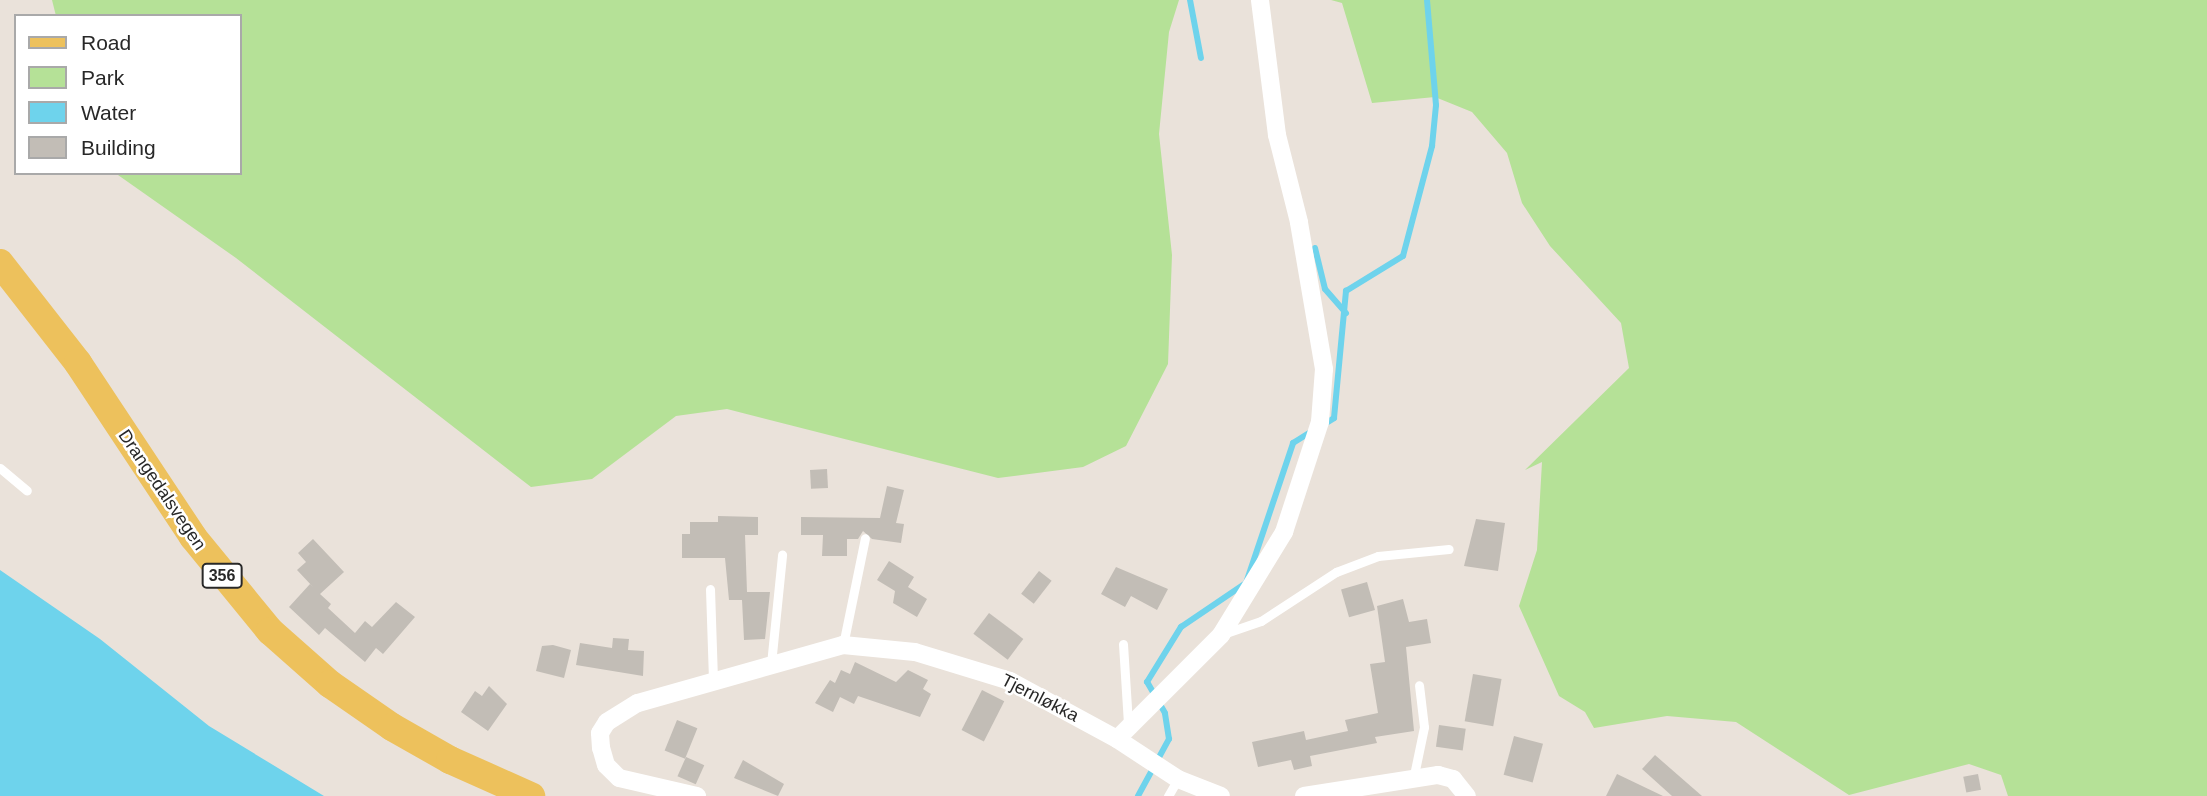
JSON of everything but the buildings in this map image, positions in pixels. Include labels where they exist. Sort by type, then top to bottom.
[{"type":"main road","name":"Drangedalsvegen","points":[[0,263],[78,363],[192,537],[270,631],[330,684],[392,727],[450,760],[531,796]]},
{"type":"street","points":[[1117,739],[1128,724],[1221,635],[1284,532],[1301,488],[1320,422],[1324,369],[1299,222],[1277,135],[1260,0]]},
{"type":"street","name":"Tjernløkka","points":[[697,796],[619,779],[606,765],[600,733],[617,712],[713,680],[843,645],[915,652],[1010,681],[1117,739],[1178,779],[1221,796]]},
{"type":"street","points":[[1304,796],[1414,775],[1453,779],[1467,796]]},
{"type":"lane","points":[[0,468],[27,491]]},
{"type":"lane","points":[[843,645],[865,538]]},
{"type":"lane","points":[[1221,635],[1261,621],[1336,572],[1378,556],[1448,549]]},
{"type":"lane","points":[[772,664],[782,555]]},
{"type":"lane","points":[[710,589],[713,680]]},
{"type":"lane","points":[[1123,644],[1128,724]]},
{"type":"lane","points":[[1414,775],[1424,727],[1419,685]]},
{"type":"lane","points":[[1168,796],[1178,779]]},
{"type":"green space","points":[[52,0],[1179,0],[1169,32],[1159,134],[1172,255],[1168,364],[1126,446],[1083,467],[998,478],[727,409],[676,416],[592,479],[531,487],[236,258],[118,175],[242,175],[242,14],[56,14]]},
{"type":"green space","points":[[1331,0],[2207,0],[2207,796],[2008,796],[2001,775],[1969,764],[1849,795],[1736,722],[1667,716],[1594,728],[1585,712],[1559,696],[1519,606],[1537,550],[1542,462],[1525,470],[1629,368],[1621,323],[1550,246],[1522,203],[1507,153],[1472,112],[1435,97],[1372,103],[1342,3]]},
{"type":"water","points":[[0,570],[100,639],[209,726],[324,796],[0,796]]},
{"type":"waterway","points":[[1190,0],[1201,58]]},
{"type":"waterway","points":[[1323,425],[1334,418],[1346,291],[1403,256],[1432,146],[1436,105],[1427,0]]},
{"type":"waterway","points":[[1315,248],[1325,289],[1346,313]]},
{"type":"waterway","points":[[1138,796],[1169,739],[1165,713],[1147,682],[1181,627],[1246,583],[1293,443],[1314,430]]}]
